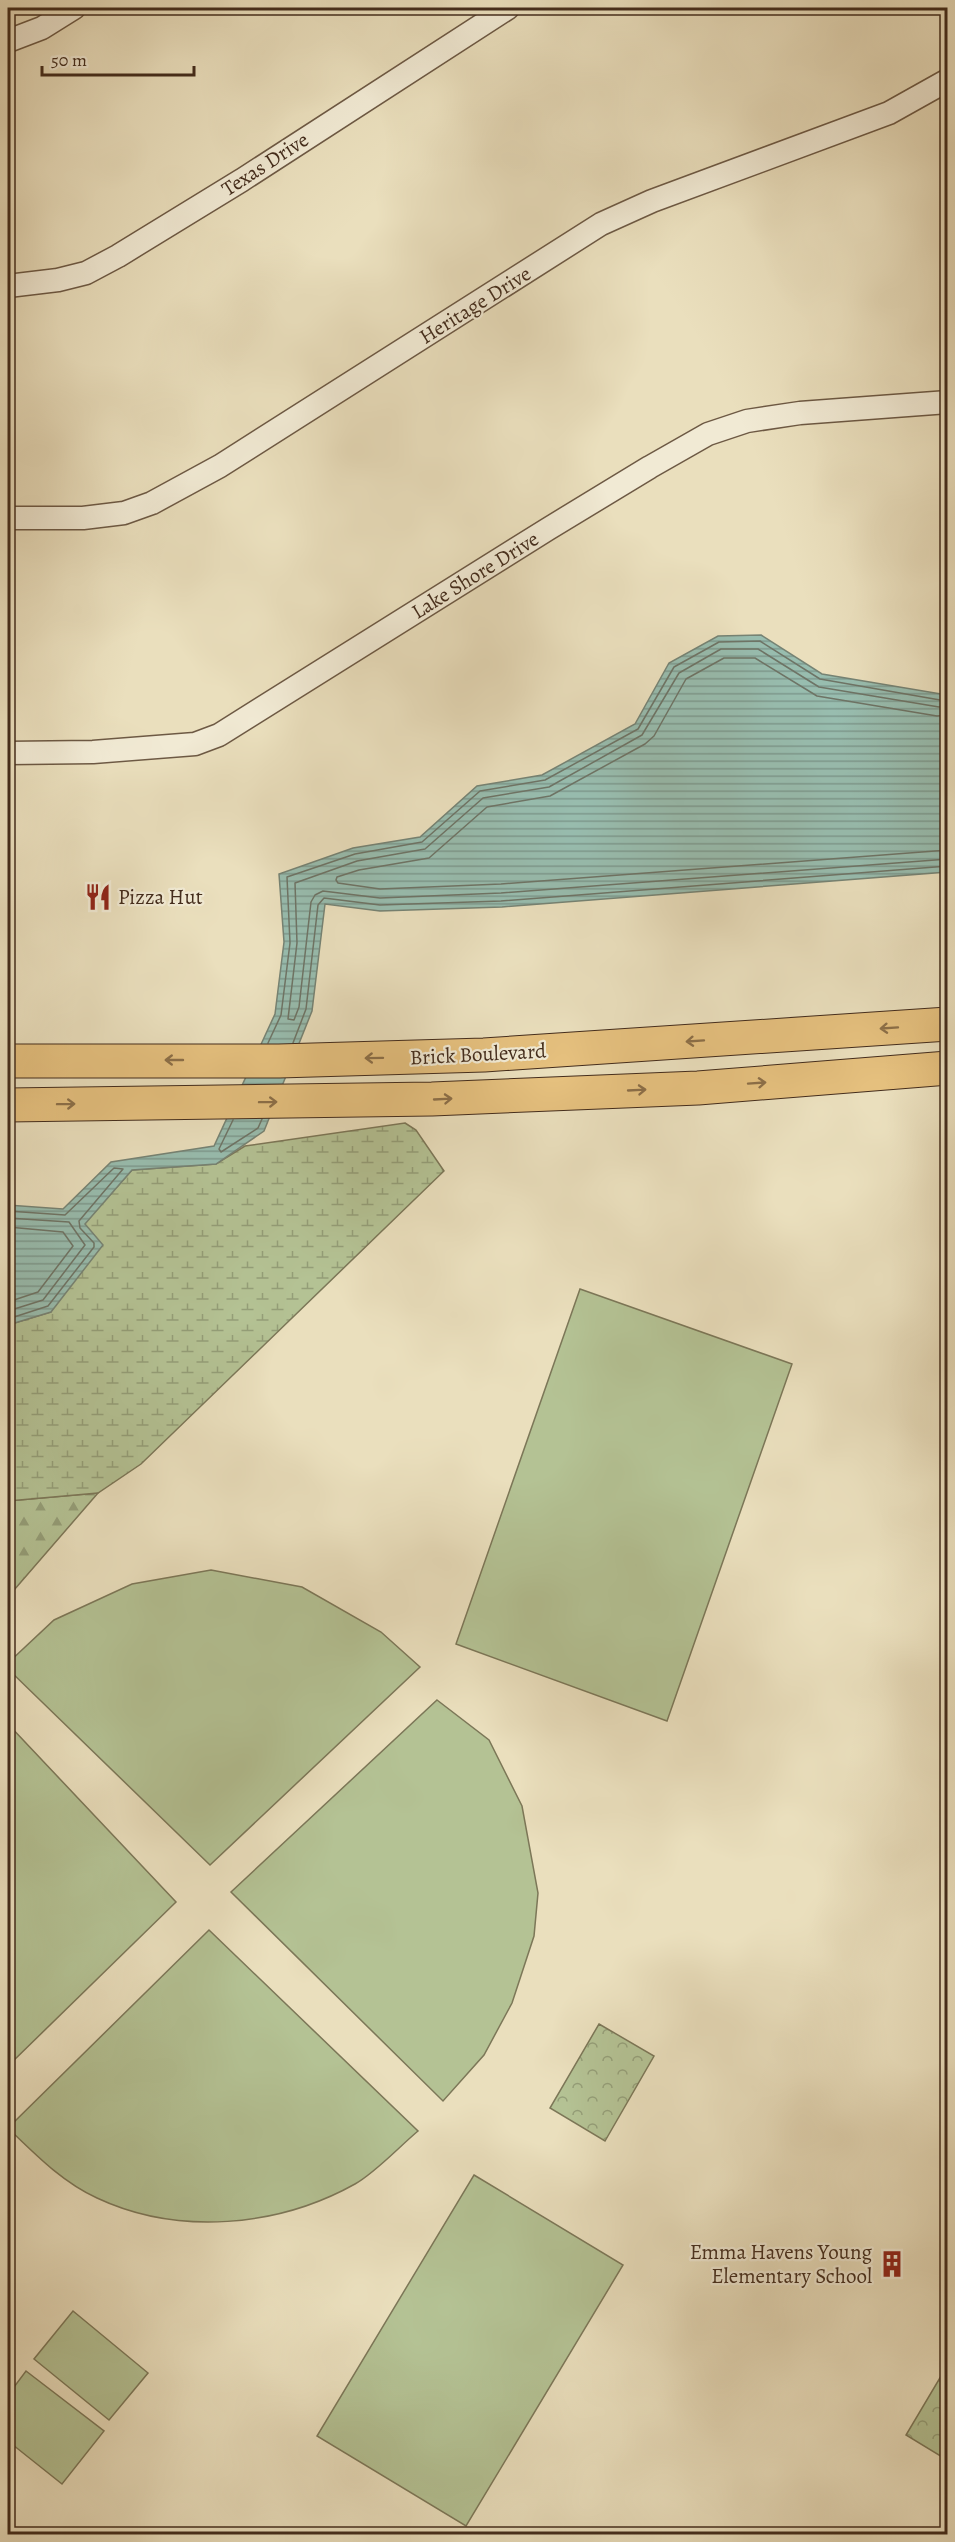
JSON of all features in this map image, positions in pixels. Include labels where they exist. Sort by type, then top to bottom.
[{"type":"main road","name":"Brick Boulevard","points":[[8,1061],[322,1060],[484,1055],[948,1024]]},
{"type":"main road","name":"Brick Boulevard","points":[[8,1105],[432,1099],[698,1088],[948,1068]]},
{"type":"street","points":[[8,41],[42,28],[74,8]]},
{"type":"street","name":"Texas Drive","points":[[8,286],[58,280],[76,275],[118,256],[242,180],[508,8]]},
{"type":"street","name":"Heritage Drive","points":[[8,518],[83,518],[124,513],[152,502],[220,466],[601,224],[652,201],[889,113],[948,80]]},
{"type":"street","name":"Lake Shore Drive","points":[[8,753],[93,752],[195,744],[219,735],[558,522],[708,434],[747,421],[800,413],[948,402]]},
{"type":"green space","points":[[405,1123],[416,1130],[444,1171],[141,1464],[98,1493],[8,1501],[8,1325],[51,1312],[84,1224],[132,1170],[216,1164],[245,1146]]},
{"type":"green space","points":[[580,1289],[792,1364],[667,1721],[456,1644]]},
{"type":"green space","points":[[98,1493],[8,1597],[8,1501]]},
{"type":"green space","points":[[211,1570],[302,1587],[381,1632],[420,1667],[210,1865],[8,1669],[8,1663],[54,1620],[132,1584]]},
{"type":"green space","points":[[437,1700],[489,1740],[522,1806],[538,1893],[534,1936],[512,2003],[484,2055],[443,2101],[231,1892]]},
{"type":"green space","points":[[8,1724],[176,1902],[8,2066]]},
{"type":"green space","points":[[209,1930],[418,2131],[355,2184],[325,2199],[294,2210],[261,2217],[194,2222],[161,2218],[128,2210],[97,2198],[72,2184],[28,2148],[8,2128]]},
{"type":"green space","points":[[599,2024],[654,2056],[605,2141],[550,2108]]},
{"type":"green space","points":[[474,2175],[623,2265],[466,2526],[317,2436]]},
{"type":"green space","points":[[73,2311],[148,2373],[109,2420],[34,2359]]},
{"type":"green space","points":[[948,2367],[947,2460],[906,2435]]},
{"type":"green space","points":[[26,2371],[104,2431],[62,2484],[8,2441],[8,2395]]},
{"type":"water","points":[[761,635],[822,674],[941,694],[947,692],[947,872],[502,907],[380,911],[325,904],[312,1011],[264,1131],[216,1164],[132,1170],[85,1224],[103,1245],[51,1312],[8,1325],[8,1205],[63,1209],[111,1162],[214,1146],[275,1014],[284,942],[279,874],[353,848],[420,837],[477,786],[542,775],[635,724],[669,663],[718,636]]},
{"type":"place","name":"Pizza Hut","points":[[98,897]]},
{"type":"place","name":"Emma Havens Young Elementary School","points":[[892,2264]]}]
